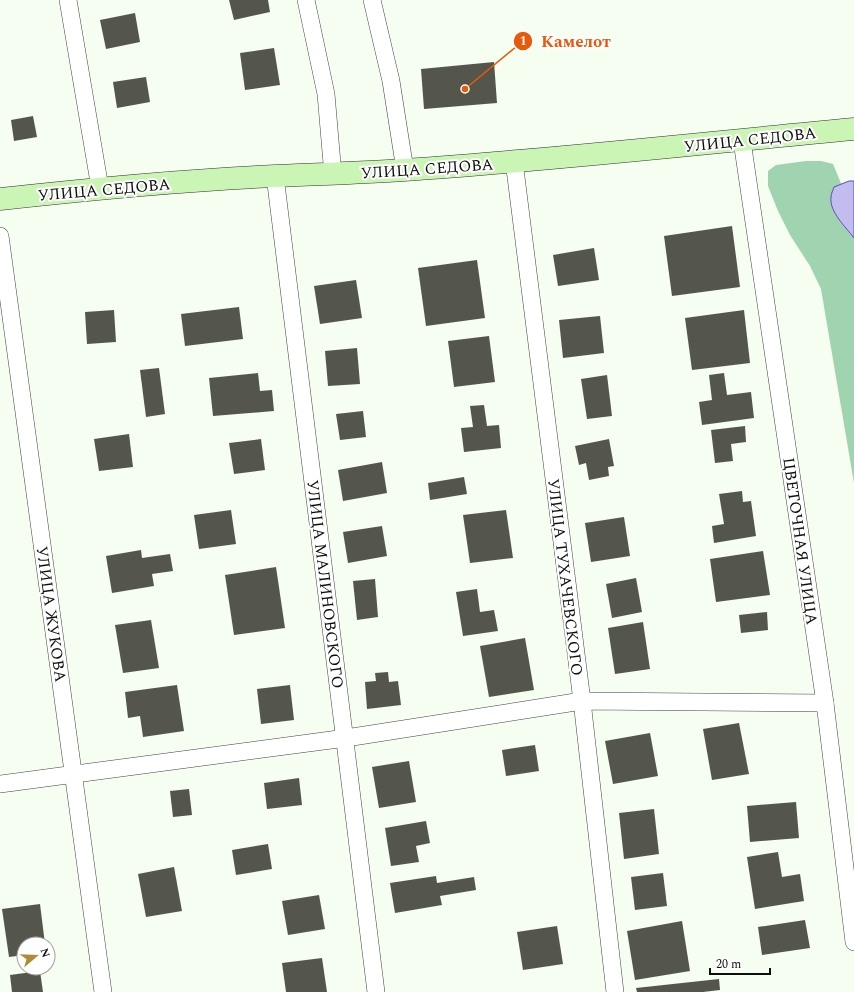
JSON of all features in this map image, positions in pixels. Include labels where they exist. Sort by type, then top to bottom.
[{"type":"street","points":[[68,0],[100,188]]},
{"type":"street","points":[[306,0],[326,94],[333,175]]},
{"type":"street","points":[[372,0],[391,81],[405,170]]},
{"type":"street","name":"УЛИЦА СЕДОВА","points":[[0,199],[100,188],[275,176],[333,175],[405,170],[742,141],[854,129]]},
{"type":"street","name":"ЦВЕТОЧНАЯ УЛИЦА","points":[[742,141],[825,703],[854,942]]},
{"type":"street","name":"УЛИЦА ТУХАЧЕВСКОГО","points":[[514,161],[582,702],[615,992]]},
{"type":"street","name":"УЛИЦА МАЛИНОВСКОГО","points":[[275,176],[346,738],[376,992]]},
{"type":"street","name":"УЛИЦА ЖУКОВА","points":[[0,236],[75,774],[103,992]]},
{"type":"street","points":[[0,784],[346,738],[582,702],[825,703]]},
{"type":"green space","points":[[806,161],[821,161],[833,164],[854,215],[854,483],[821,289],[810,266],[790,235],[768,186],[768,171],[776,165]]},
{"type":"shaded area","points":[[849,181],[854,181],[854,238],[835,214],[831,203],[831,196],[834,187]]},
{"type":"building","points":[[229,0],[268,0],[270,12],[234,20]]},
{"type":"building","points":[[135,13],[140,42],[106,49],[100,20]]},
{"type":"building","points":[[274,48],[280,85],[245,90],[240,53]]},
{"type":"building","points":[[494,62],[497,103],[424,109],[421,69]]},
{"type":"building","points":[[146,77],[150,102],[117,108],[113,82]]},
{"type":"building","points":[[33,116],[37,137],[14,141],[11,120]]},
{"type":"building","points":[[732,226],[740,287],[672,296],[664,236]]},
{"type":"building","points":[[594,248],[599,280],[558,286],[553,255]]},
{"type":"building","points":[[477,260],[485,318],[426,326],[418,268]]},
{"type":"building","points":[[356,280],[362,318],[320,324],[314,286]]},
{"type":"building","points":[[239,307],[243,339],[185,346],[181,314]]},
{"type":"building","points":[[114,310],[116,342],[87,344],[85,312]]},
{"type":"building","points":[[744,310],[750,363],[692,370],[685,318]]},
{"type":"building","points":[[600,316],[604,353],[563,358],[559,320]]},
{"type":"building","points":[[489,336],[495,382],[454,387],[448,341]]},
{"type":"building","points":[[357,348],[360,384],[328,386],[325,351]]},
{"type":"building","points":[[159,368],[165,414],[146,417],[140,370]]},
{"type":"building","points":[[258,373],[260,391],[272,390],[274,411],[213,416],[209,378]]},
{"type":"building","points":[[724,373],[727,395],[751,392],[754,418],[702,425],[699,402],[712,400],[709,375]]},
{"type":"building","points":[[607,375],[612,416],[587,419],[581,379]]},
{"type":"building","points":[[484,405],[487,426],[499,425],[501,448],[464,452],[461,428],[473,427],[470,406]]},
{"type":"building","points":[[363,411],[366,437],[340,440],[336,414]]},
{"type":"building","points":[[745,426],[746,442],[731,444],[733,461],[715,463],[711,430]]},
{"type":"building","points":[[129,434],[133,467],[99,471],[94,439]]},
{"type":"building","points":[[261,439],[265,470],[234,474],[229,443]]},
{"type":"building","points":[[609,439],[614,466],[608,467],[609,476],[589,480],[586,463],[579,465],[575,446]]},
{"type":"building","points":[[382,462],[387,493],[343,501],[338,470]]},
{"type":"building","points":[[464,477],[467,494],[430,500],[428,483]]},
{"type":"building","points":[[742,491],[743,502],[751,501],[756,536],[714,543],[712,526],[724,524],[719,494]]},
{"type":"building","points":[[231,510],[236,544],[199,549],[194,515]]},
{"type":"building","points":[[506,510],[513,558],[470,563],[463,515]]},
{"type":"building","points":[[624,517],[630,556],[591,562],[585,523]]},
{"type":"building","points":[[382,526],[387,556],[348,563],[343,532]]},
{"type":"building","points":[[141,550],[142,558],[170,554],[173,571],[152,574],[154,586],[112,593],[106,556]]},
{"type":"building","points":[[763,551],[770,595],[716,602],[710,559]]},
{"type":"building","points":[[276,567],[285,628],[234,635],[225,575]]},
{"type":"building","points":[[636,578],[642,612],[612,618],[606,584]]},
{"type":"building","points":[[375,579],[378,617],[357,620],[353,581]]},
{"type":"building","points":[[477,589],[480,612],[494,610],[498,631],[463,636],[456,592]]},
{"type":"building","points":[[767,612],[768,630],[741,633],[739,615]]},
{"type":"building","points":[[151,620],[159,668],[123,673],[115,625]]},
{"type":"building","points":[[643,622],[650,669],[615,674],[608,628]]},
{"type":"building","points":[[525,638],[534,690],[489,697],[480,646]]},
{"type":"building","points":[[388,672],[389,682],[398,681],[401,705],[367,709],[365,682],[376,681],[375,673]]},
{"type":"building","points":[[177,685],[184,731],[143,737],[140,716],[128,718],[125,692]]},
{"type":"building","points":[[290,685],[294,720],[261,724],[257,689]]},
{"type":"building","points":[[739,723],[749,774],[712,780],[703,729]]},
{"type":"building","points":[[650,733],[658,776],[613,784],[605,741]]},
{"type":"building","points":[[535,745],[539,771],[506,776],[502,750]]},
{"type":"building","points":[[409,761],[416,802],[379,808],[372,767]]},
{"type":"building","points":[[299,778],[302,805],[267,809],[264,783]]},
{"type":"building","points":[[189,789],[192,815],[173,817],[170,791]]},
{"type":"building","points":[[796,802],[799,838],[750,842],[747,806]]},
{"type":"building","points":[[654,809],[659,854],[624,859],[619,813]]},
{"type":"building","points":[[426,821],[430,843],[416,846],[419,862],[391,866],[385,828]]},
{"type":"building","points":[[268,844],[272,869],[236,875],[232,850]]},
{"type":"building","points":[[778,852],[782,877],[800,874],[804,901],[755,909],[747,857]]},
{"type":"building","points":[[174,867],[182,911],[146,917],[138,874]]},
{"type":"building","points":[[663,873],[667,906],[635,910],[631,877]]},
{"type":"building","points":[[436,876],[437,883],[474,877],[476,890],[440,896],[442,905],[395,913],[390,883]]},
{"type":"building","points":[[319,895],[325,929],[288,935],[282,901]]},
{"type":"building","points":[[40,904],[44,936],[16,936],[16,956],[9,957],[2,909]]},
{"type":"building","points":[[805,920],[810,948],[762,955],[758,927]]},
{"type":"building","points":[[682,921],[690,971],[635,980],[627,931]]},
{"type":"building","points":[[557,926],[563,964],[523,970],[517,932]]},
{"type":"building","points":[[322,958],[327,992],[286,992],[282,963]]},
{"type":"building","points":[[10,975],[41,976],[43,992],[12,992]]},
{"type":"building","points":[[719,979],[720,990],[703,992],[637,992],[636,988]]},
{"type":"place","name":"Камелот","points":[[465,89]]}]
